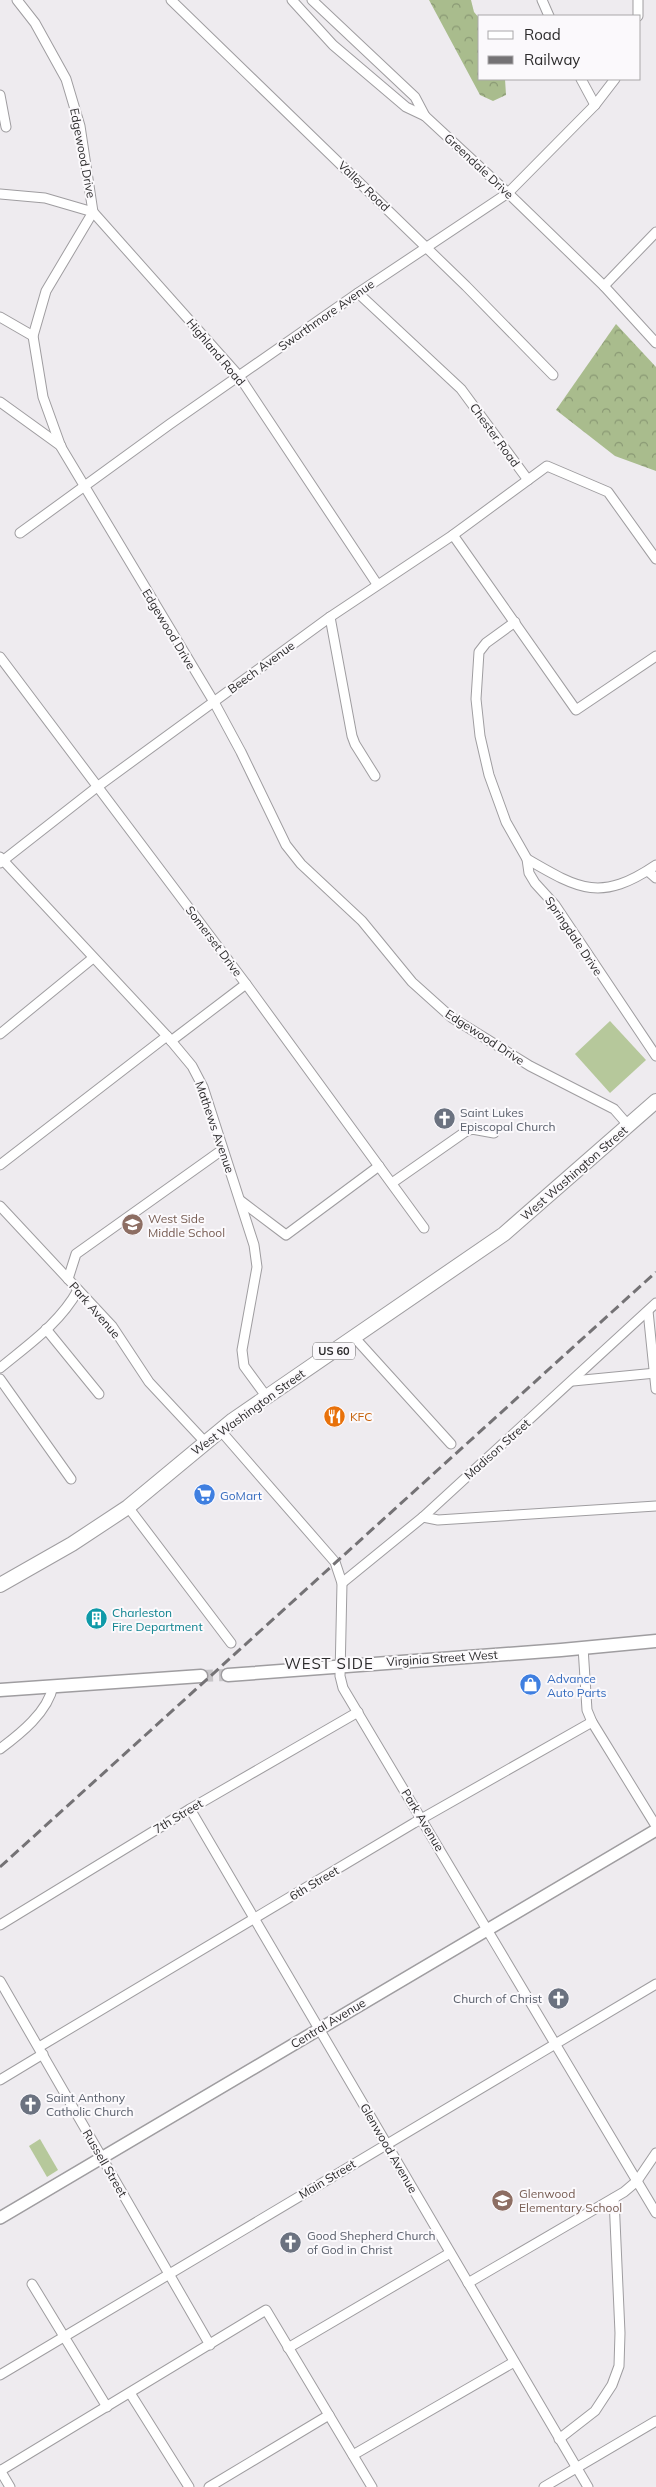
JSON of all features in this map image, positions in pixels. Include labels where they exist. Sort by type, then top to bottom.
[{"type":"main road","name":"West Washington Street","points":[[1,1582],[72,1544],[128,1507],[205,1442],[266,1396],[354,1338],[504,1234],[656,1101]]},
{"type":"main road","name":"Virginia Street West","points":[[228,1675],[656,1641]]},
{"type":"main road","points":[[0,1690],[201,1676]]},
{"type":"street","name":"Edgewood Drive","points":[[17,0],[35,23],[66,79],[80,126],[93,212],[46,291],[33,336],[43,397],[61,446],[214,702],[241,752],[286,845],[322,886],[362,921],[412,982],[451,1017],[530,1066],[614,1109],[628,1125]]},
{"type":"street","name":"Valley Road","points":[[171,0],[427,247],[553,375]]},
{"type":"street","name":"Greendale Drive","points":[[292,0],[333,45],[406,107],[425,116],[508,193],[604,286],[656,343]]},
{"type":"street","points":[[542,0],[549,15]]},
{"type":"street","points":[[638,0],[638,15]]},
{"type":"street","points":[[316,1],[415,97],[425,116]]},
{"type":"street","points":[[582,80],[595,105]]},
{"type":"street","name":"Swarthmore Avenue","points":[[20,533],[358,293],[508,193],[595,105],[614,80]]},
{"type":"street","points":[[0,95],[6,128]]},
{"type":"street","points":[[0,194],[46,198],[93,212]]},
{"type":"street","name":"Highland Road","points":[[93,212],[239,376],[377,584]]},
{"type":"street","points":[[604,286],[656,232]]},
{"type":"street","name":"Chester Road","points":[[358,293],[462,389],[528,480],[547,466],[608,492],[656,559]]},
{"type":"street","points":[[0,317],[33,336]]},
{"type":"street","points":[[0,402],[61,446]]},
{"type":"street","name":"Beech Avenue","points":[[1,860],[97,787],[330,617],[453,535],[528,480]]},
{"type":"street","points":[[453,535],[576,710],[656,656]]},
{"type":"street","points":[[330,617],[352,736],[375,776]]},
{"type":"street","name":"Springdale Drive","points":[[515,622],[486,643],[480,652],[476,699],[480,736],[489,775],[506,822],[527,859],[530,873],[535,883],[555,905],[656,1056]]},
{"type":"street","name":"Somerset Drive","points":[[0,657],[246,984],[424,1228]]},
{"type":"street","points":[[527,859],[564,880],[587,887],[607,888],[624,884],[656,865]]},
{"type":"street","name":"Mathews Avenue","points":[[1,860],[169,1039],[192,1066],[203,1087],[254,1245],[257,1267],[244,1336],[244,1366],[266,1396]]},
{"type":"street","points":[[648,871],[656,878]]},
{"type":"street","points":[[0,1034],[93,958]]},
{"type":"street","points":[[0,1165],[246,984]]},
{"type":"street","points":[[392,1183],[465,1132],[472,1129],[494,1133]]},
{"type":"street","points":[[68,1280],[76,1254],[222,1150]]},
{"type":"street","points":[[240,1200],[286,1235],[379,1166]]},
{"type":"street","name":"Park Avenue","points":[[0,1206],[112,1326],[149,1382],[205,1442]]},
{"type":"street","points":[[0,1368],[46,1330],[68,1308],[78,1290]]},
{"type":"street","name":"Madison Street","points":[[342,1583],[423,1517],[656,1303]]},
{"type":"street","points":[[648,1311],[656,1389]]},
{"type":"street","points":[[46,1330],[99,1394]]},
{"type":"street","points":[[354,1338],[451,1444]]},
{"type":"street","points":[[573,1381],[655,1373]]},
{"type":"street","points":[[0,1379],[71,1479]]},
{"type":"street","name":"Park Avenue","points":[[220,1430],[335,1562],[342,1583],[341,1665],[343,1688],[656,2213]]},
{"type":"street","points":[[423,1517],[438,1520],[656,1506]]},
{"type":"street","points":[[128,1507],[231,1643]]},
{"type":"street","points":[[583,1647],[587,1710],[592,1722],[656,1826]]},
{"type":"street","points":[[0,1749],[43,1708],[51,1695],[53,1686]]},
{"type":"street","name":"7th Street","points":[[0,1925],[190,1809],[358,1712]]},
{"type":"street","name":"6th Street","points":[[0,2080],[41,2050],[254,1918],[592,1722]]},
{"type":"street","name":"Glenwood Avenue","points":[[190,1809],[320,2028],[575,2468],[588,2487]]},
{"type":"street","name":"Central Avenue","points":[[0,2218],[487,1928],[547,1896],[656,1830]]},
{"type":"street","name":"Russell Street","points":[[0,1981],[210,2345]]},
{"type":"street","name":"Main Street","points":[[0,2375],[656,1984]]},
{"type":"street","points":[[468,2284],[614,2198],[637,2181],[656,2153]]},
{"type":"street","points":[[559,2439],[595,2411],[606,2398],[619,2366],[620,2333],[614,2198]]},
{"type":"street","points":[[288,2348],[450,2253]]},
{"type":"street","points":[[32,2284],[107,2407]]},
{"type":"street","points":[[10,2487],[0,2470],[266,2310],[372,2487]]},
{"type":"street","points":[[353,2455],[514,2362]]},
{"type":"street","points":[[130,2393],[189,2487]]},
{"type":"street","points":[[208,2487],[329,2415]]},
{"type":"street","points":[[544,2487],[656,2421]]},
{"type":"green space","points":[[429,0],[471,0],[474,12],[478,17],[478,80],[505,80],[506,95],[493,101],[480,95]]},
{"type":"green space","points":[[616,324],[656,367],[656,471],[615,456],[556,410]]},
{"type":"green space","points":[[610,1021],[646,1060],[610,1093],[575,1054]]},
{"type":"green space","points":[[40,2139],[58,2170],[47,2177],[29,2146]]},
{"type":"tunnel","points":[[201,1676],[228,1675]]},
{"type":"railway","points":[[0,1867],[656,1272]]},
{"type":"place","name":"Saint Lukes Episcopal Church","points":[[444,1119]]},
{"type":"place","name":"West Side Middle School","points":[[132,1225]]},
{"type":"place","name":"KFC","points":[[334,1416]]},
{"type":"place","name":"GoMart","points":[[204,1495]]},
{"type":"place","name":"Charleston Fire Department","points":[[96,1619]]},
{"type":"place","name":"Advance Auto Parts","points":[[531,1685]]},
{"type":"place","name":"Church of Christ","points":[[558,1998]]},
{"type":"place","name":"Saint Anthony Catholic Church","points":[[30,2104]]},
{"type":"place","name":"Glenwood Elementary School","points":[[503,2200]]},
{"type":"place","name":"Good Shepherd Church of God in Christ","points":[[291,2242]]},
{"type":"district","name":"WEST SIDE","points":[[329,1663]]}]
